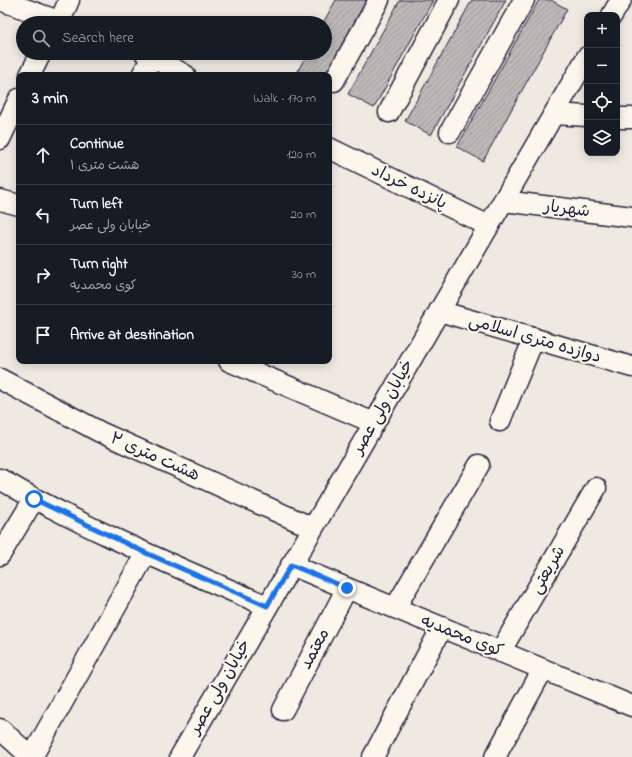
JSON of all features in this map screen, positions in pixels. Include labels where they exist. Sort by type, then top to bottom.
[{"type":"street","points":[[0,0],[43,16]]},
{"type":"street","points":[[59,16],[69,0]]},
{"type":"street","points":[[334,82],[379,0]]},
{"type":"street","points":[[390,112],[449,0]]},
{"type":"street","points":[[450,132],[524,0]]},
{"type":"street","points":[[614,12],[621,0]]},
{"type":"street","points":[[32,72],[38,60]]},
{"type":"street","points":[[143,72],[146,60]]},
{"type":"street","points":[[157,60],[179,72]]},
{"type":"street","name":"خیابان ولی عصر","points":[[180,757],[584,62]]},
{"type":"street","points":[[0,139],[12,102]]},
{"type":"street","points":[[554,114],[584,116]]},
{"type":"street","points":[[620,118],[632,118]]},
{"type":"street","name":"پانزده خرداد","points":[[332,149],[488,226]]},
{"type":"street","points":[[0,200],[16,204]]},
{"type":"street","name":"شهریار","points":[[503,201],[632,217]]},
{"type":"street","name":"دوازده متری اسلامی","points":[[439,311],[632,367]]},
{"type":"street","points":[[500,421],[534,338]]},
{"type":"street","points":[[236,364],[374,423]]},
{"type":"street","name":"هشت متری ۲","points":[[0,379],[100,432],[313,528]]},
{"type":"street","points":[[395,608],[479,465]]},
{"type":"street","points":[[0,479],[34,499],[146,553],[267,606]]},
{"type":"street","name":"شریعتی","points":[[500,652],[596,488]]},
{"type":"street","points":[[0,555],[34,499]]},
{"type":"street","points":[[0,729],[31,757],[146,553]]},
{"type":"street","name":"کوی محمدیه","points":[[291,565],[632,706]]},
{"type":"street","name":"معتمد","points":[[282,710],[347,588]]},
{"type":"street","points":[[373,757],[442,627]]},
{"type":"street","points":[[495,757],[543,670]]},
{"type":"building","points":[[336,0],[369,0],[330,72],[298,71],[304,60],[332,60],[332,16],[327,16]]},
{"type":"building","points":[[400,0],[433,0],[374,108],[348,94]]},
{"type":"building","points":[[472,0],[506,0],[431,135],[405,121]]},
{"type":"building","points":[[539,0],[551,0],[567,9],[483,161],[457,147]]},
{"type":"route","points":[[34,499],[146,553],[267,606],[291,565],[347,588]]}]
